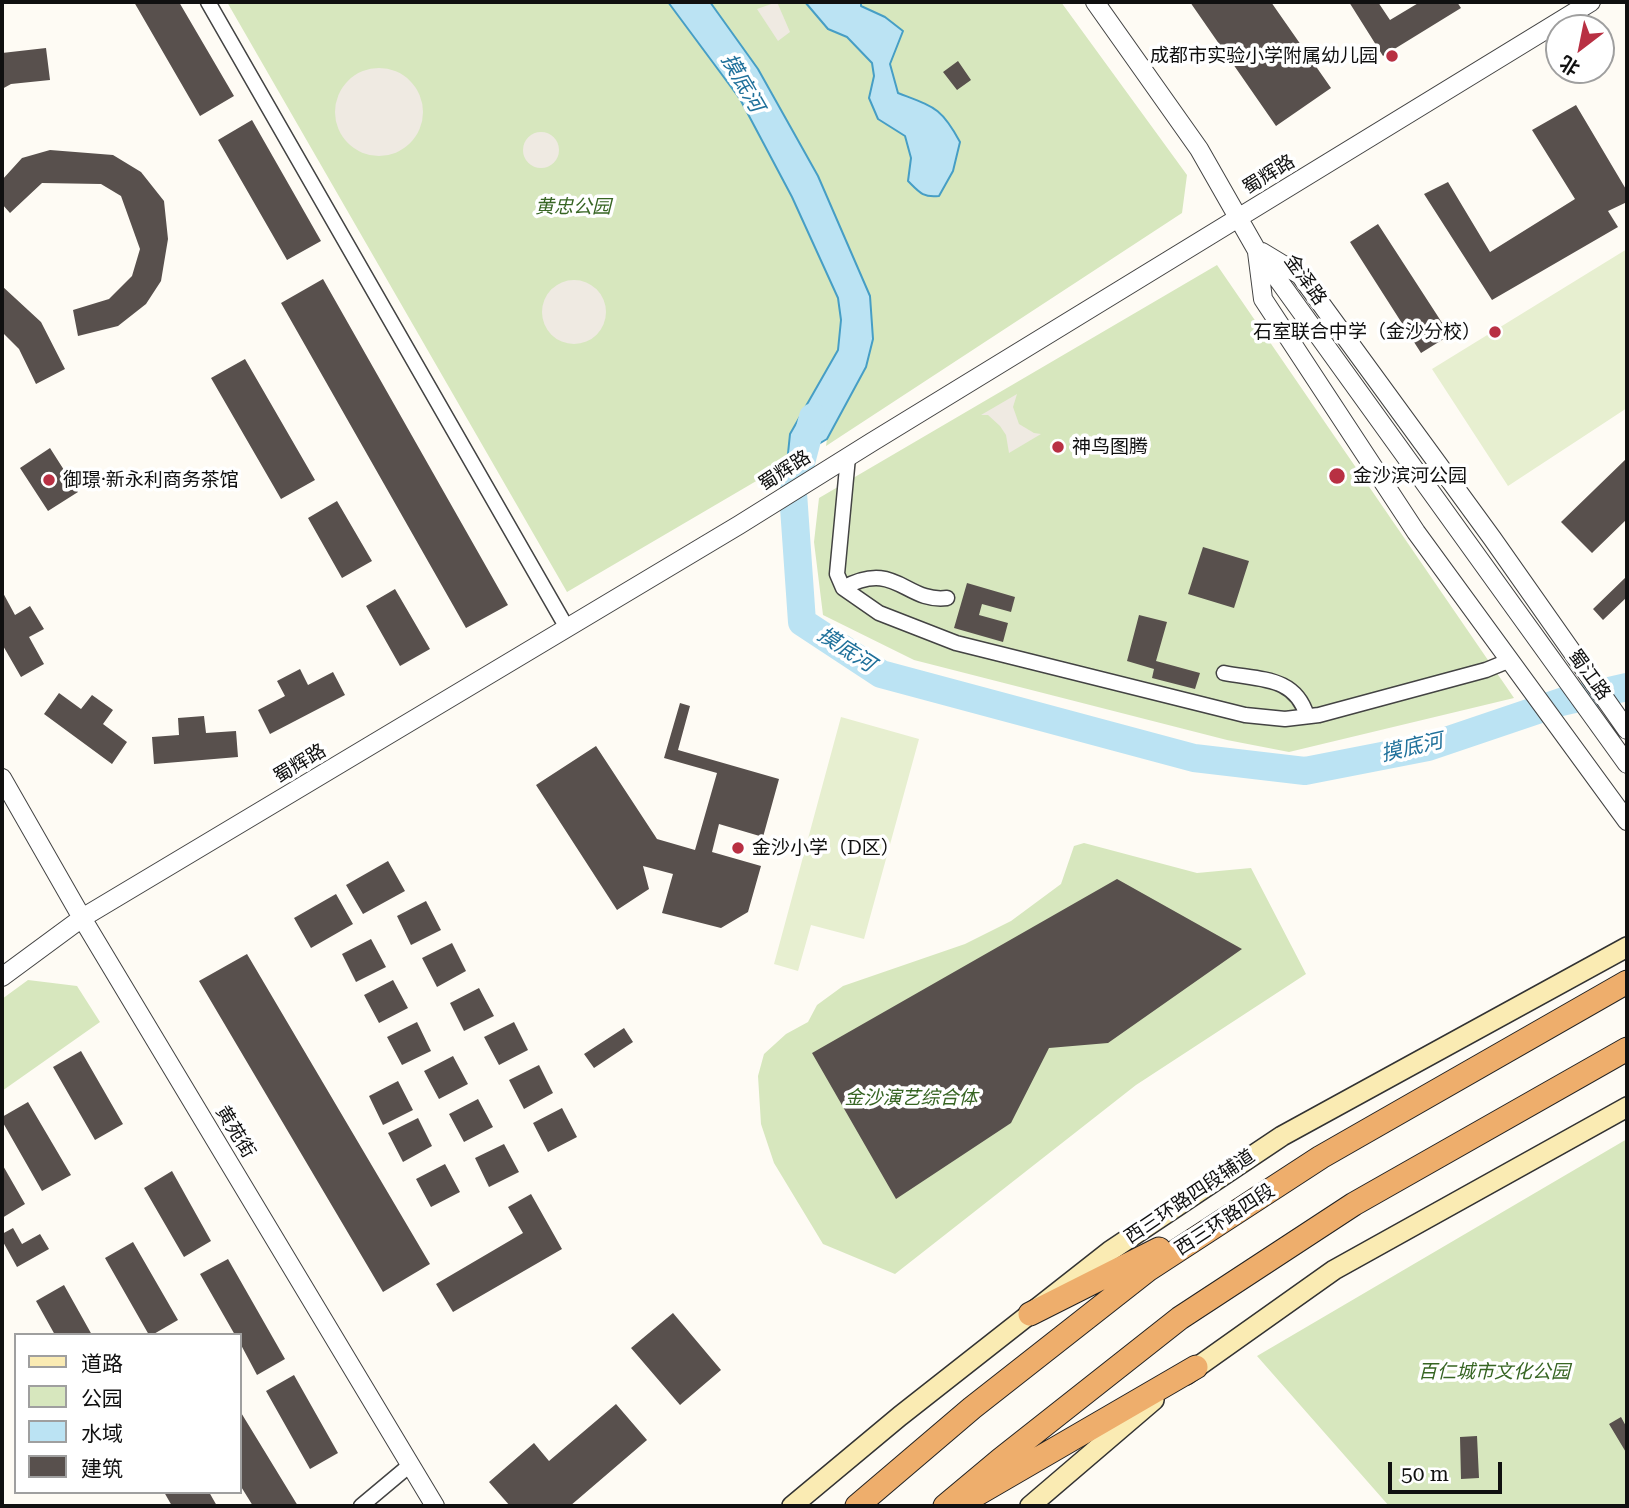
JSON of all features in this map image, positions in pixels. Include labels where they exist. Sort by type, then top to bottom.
[{"type":"highway","name":"西三环路四段","points":[[857,1506],[972,1408],[1149,1269],[1321,1157],[1627,982]]},
{"type":"highway","points":[[945,1506],[1180,1318],[1354,1204],[1627,1049]]},
{"type":"highway","points":[[1030,1314],[1256,1200]]},
{"type":"highway","points":[[956,1506],[1196,1367]]},
{"type":"main road","name":"西三环路四段辅道","points":[[792,1506],[900,1416],[1110,1251],[1282,1136],[1627,947]]},
{"type":"main road","points":[[1030,1506],[1168,1387],[1334,1270],[1627,1107]]},
{"type":"street","points":[[208,2],[567,628]]},
{"type":"street","name":"金泽路","points":[[1095,2],[1199,149],[1256,249],[1517,610]]},
{"type":"street","name":"蜀辉路","points":[[2,977],[82,918],[775,503],[1591,2]]},
{"type":"street","points":[[1256,249],[1300,275],[1625,727]]},
{"type":"street","points":[[1256,249],[1262,299],[1416,533],[1627,821]]},
{"type":"street","points":[[848,457],[837,574],[844,588],[879,613],[956,643],[1245,715],[1285,719],[1361,705],[1486,670],[1508,661]]},
{"type":"street","points":[[844,588],[856,581],[889,578],[921,594],[936,599],[947,598]]},
{"type":"street","name":"蜀江路","points":[[1517,610],[1627,764]]},
{"type":"street","points":[[1224,673],[1284,685],[1297,693],[1307,716]]},
{"type":"street","name":"黄苑街","points":[[2,778],[82,918],[435,1506]]},
{"type":"street","points":[[361,1506],[410,1465]]},
{"type":"green space","name":"黄忠公园","points":[[227,2],[668,2],[740,99],[792,197],[838,298],[841,320],[838,350],[790,434],[787,463],[567,592]]},
{"type":"green space","points":[[710,2],[1061,2],[1187,175],[1182,213],[826,446],[827,439],[866,367],[873,339],[818,176],[758,69]]},
{"type":"green space","points":[[1627,249],[1627,408],[1508,486],[1432,369]]},
{"type":"green space","name":"金沙滨河公园","points":[[1217,265],[1514,698],[1289,752],[1227,740],[914,660],[823,615],[814,542],[819,498]]},
{"type":"green space","points":[[841,717],[919,739],[864,939],[811,925],[798,971],[774,964]]},
{"type":"green space","name":"金沙演艺综合体","points":[[1084,843],[1197,873],[1251,868],[1306,974],[1136,1085],[895,1274],[823,1244],[774,1163],[761,1124],[758,1076],[764,1054],[786,1034],[808,1022],[817,1005],[843,986],[965,944],[1011,921],[1061,884],[1074,846]]},
{"type":"green space","points":[[28,980],[77,986],[100,1022],[2,1091],[2,999]]},
{"type":"green space","name":"百仁城市文化公园","points":[[1627,1139],[1627,1506],[1389,1506],[1257,1356]]},
{"type":"shaded area","points":[[777,2],[790,32],[778,41],[757,9]]},
{"type":"shaded area","points":[[379,68],[396,72],[410,81],[419,95],[423,112],[419,129],[410,143],[396,152],[379,156],[362,152],[348,143],[339,129],[335,112],[339,95],[348,81],[362,72]]},
{"type":"shaded area","points":[[541,132],[554,137],[559,150],[554,163],[541,168],[528,163],[523,150],[528,137]]},
{"type":"shaded area","points":[[568,280],[580,280],[597,289],[604,300],[604,324],[597,335],[580,344],[568,344],[556,339],[547,330],[542,318],[542,306],[547,294],[556,285]]},
{"type":"shaded area","points":[[1017,394],[1013,407],[1019,424],[1041,434],[1009,453],[1006,435],[1000,426],[988,415],[981,415]]},
{"type":"water","points":[[668,2],[710,2],[758,69],[818,176],[870,296],[873,339],[866,367],[827,439],[787,463],[790,434],[838,350],[841,320],[838,298],[792,197],[740,99]]},
{"type":"water","points":[[805,2],[861,2],[861,6],[885,17],[903,31],[890,64],[898,93],[942,115],[960,142],[953,171],[939,196],[922,193],[908,181],[911,158],[905,136],[878,119],[869,98],[874,76],[872,63],[847,37],[828,29]]},
{"type":"building","points":[[134,2],[179,2],[234,96],[200,116]]},
{"type":"building","points":[[1190,2],[1271,2],[1331,88],[1276,126]]},
{"type":"building","points":[[1349,2],[1378,2],[1390,20],[1420,2],[1457,2],[1461,8],[1383,56]]},
{"type":"building","points":[[46,48],[50,80],[11,84],[2,89],[2,53]]},
{"type":"building","points":[[958,61],[971,80],[957,90],[943,72]]},
{"type":"building","points":[[1576,105],[1627,191],[1627,202],[1608,211],[1618,227],[1492,300],[1424,194],[1448,182],[1490,252],[1575,199],[1532,130]]},
{"type":"building","points":[[252,120],[321,241],[287,260],[218,140]]},
{"type":"building","points":[[50,150],[113,155],[141,172],[164,201],[168,239],[161,281],[146,304],[118,326],[78,336],[73,310],[109,299],[132,276],[140,249],[121,196],[101,184],[42,183],[10,213],[2,204],[2,180],[22,158]]},
{"type":"building","points":[[1378,224],[1450,335],[1421,353],[1350,242]]},
{"type":"building","points":[[323,279],[508,605],[466,628],[281,303]]},
{"type":"building","points":[[2,286],[41,322],[65,369],[36,384],[19,349],[2,332]]},
{"type":"building","points":[[245,359],[315,480],[281,499],[211,378]]},
{"type":"building","name":"御璟·新永利商务茶馆","points":[[50,448],[78,492],[48,511],[20,468]]},
{"type":"building","points":[[1627,458],[1627,519],[1592,553],[1561,522]]},
{"type":"building","points":[[337,501],[372,561],[342,578],[308,518]]},
{"type":"building","points":[[1203,547],[1249,561],[1234,608],[1188,594]]},
{"type":"building","points":[[1627,576],[1627,597],[1603,620],[1593,609]]},
{"type":"building","points":[[967,583],[1015,597],[1011,612],[982,604],[979,615],[1008,623],[1003,642],[954,628]]},
{"type":"building","points":[[395,589],[430,649],[400,666],[366,606]]},
{"type":"building","points":[[2,591],[15,615],[30,606],[44,629],[29,637],[44,664],[21,677],[2,644]]},
{"type":"building","points":[[1139,615],[1167,622],[1156,661],[1200,673],[1195,689],[1152,678],[1154,669],[1127,661]]},
{"type":"building","points":[[300,669],[308,685],[333,672],[345,695],[270,734],[258,710],[285,696],[277,681]]},
{"type":"building","points":[[59,693],[81,709],[92,695],[113,710],[103,724],[127,742],[112,764],[44,714]]},
{"type":"building","points":[[680,703],[690,706],[678,750],[779,779],[763,837],[719,824],[712,852],[761,866],[748,912],[721,928],[662,913],[673,874],[643,866],[649,889],[617,910],[536,785],[596,746],[657,839],[695,850],[717,773],[664,758]]},
{"type":"building","points":[[204,716],[206,733],[236,731],[238,757],[154,764],[152,737],[179,735],[178,718]]},
{"type":"building","points":[[388,861],[405,891],[363,914],[346,885]]},
{"type":"building","points":[[1117,879],[1242,949],[1108,1043],[1049,1048],[1011,1123],[896,1199],[812,1053]]},
{"type":"building","points":[[336,894],[353,924],[311,948],[294,918]]},
{"type":"building","points":[[426,901],[441,930],[411,945],[397,916]]},
{"type":"building","points":[[371,939],[386,967],[356,982],[342,954]]},
{"type":"building","points":[[452,943],[466,971],[437,987],[422,958]]},
{"type":"building","points":[[247,954],[430,1264],[383,1292],[199,981]]},
{"type":"building","points":[[393,980],[408,1008],[379,1023],[364,995]]},
{"type":"building","points":[[479,988],[494,1016],[464,1031],[450,1003]]},
{"type":"building","points":[[417,1022],[431,1051],[402,1065],[387,1037]]},
{"type":"building","points":[[514,1022],[528,1050],[499,1065],[484,1037]]},
{"type":"building","points":[[624,1028],[633,1042],[594,1068],[584,1054]]},
{"type":"building","points":[[81,1051],[123,1124],[95,1140],[53,1067]]},
{"type":"building","points":[[453,1056],[468,1084],[439,1099],[424,1071]]},
{"type":"building","points":[[539,1065],[553,1093],[524,1109],[509,1080]]},
{"type":"building","points":[[398,1081],[413,1110],[383,1125],[369,1096]]},
{"type":"building","points":[[478,1099],[493,1127],[464,1142],[449,1114]]},
{"type":"building","points":[[28,1102],[71,1175],[42,1191],[2,1121],[2,1117]]},
{"type":"building","points":[[562,1108],[577,1137],[548,1152],[533,1123]]},
{"type":"building","points":[[418,1118],[432,1146],[403,1162],[388,1133]]},
{"type":"building","points":[[504,1144],[519,1172],[489,1187],[475,1158]]},
{"type":"building","points":[[2,1164],[25,1204],[2,1218]]},
{"type":"building","points":[[445,1164],[460,1192],[431,1207],[416,1179]]},
{"type":"building","points":[[172,1171],[211,1241],[184,1257],[144,1188]]},
{"type":"building","points":[[531,1194],[562,1249],[453,1312],[436,1284],[523,1233],[508,1207]]},
{"type":"building","points":[[13,1228],[22,1244],[40,1234],[49,1249],[17,1267],[2,1240],[2,1234]]},
{"type":"building","points":[[133,1242],[178,1320],[155,1333],[148,1333],[105,1258]]},
{"type":"building","points":[[228,1259],[285,1359],[257,1375],[242,1347],[242,1333],[234,1333],[200,1274]]},
{"type":"building","points":[[64,1285],[91,1333],[54,1333],[36,1301]]},
{"type":"building","points":[[673,1313],[721,1370],[680,1405],[631,1348]]},
{"type":"building","points":[[294,1375],[338,1453],[310,1469],[266,1391]]},
{"type":"building","points":[[616,1404],[647,1440],[570,1506],[510,1506],[489,1482],[534,1443],[549,1461]]},
{"type":"building","points":[[242,1414],[298,1506],[253,1506],[242,1488]]},
{"type":"building","points":[[1621,1417],[1627,1428],[1627,1454],[1609,1424]]},
{"type":"building","points":[[1477,1436],[1479,1478],[1461,1479],[1460,1437]]},
{"type":"building","points":[[165,1494],[210,1494],[217,1506],[172,1506]]},
{"type":"waterway","name":"摸底河","points":[[813,417],[793,493],[802,622],[881,674],[1194,758],[1305,771],[1428,747],[1561,702],[1627,687]]},
{"type":"place","name":"成都市实验小学附属幼儿园","points":[[1392,56]]},
{"type":"place","name":"石室联合中学（金沙分校）","points":[[1495,332]]},
{"type":"place","name":"神鸟图腾","points":[[1058,447]]},
{"type":"place","name":"金沙滨河公园","points":[[1337,476]]},
{"type":"place","name":"御璟·新永利商务茶馆","points":[[49,480]]},
{"type":"place","name":"金沙小学（D区）","points":[[738,848]]}]
